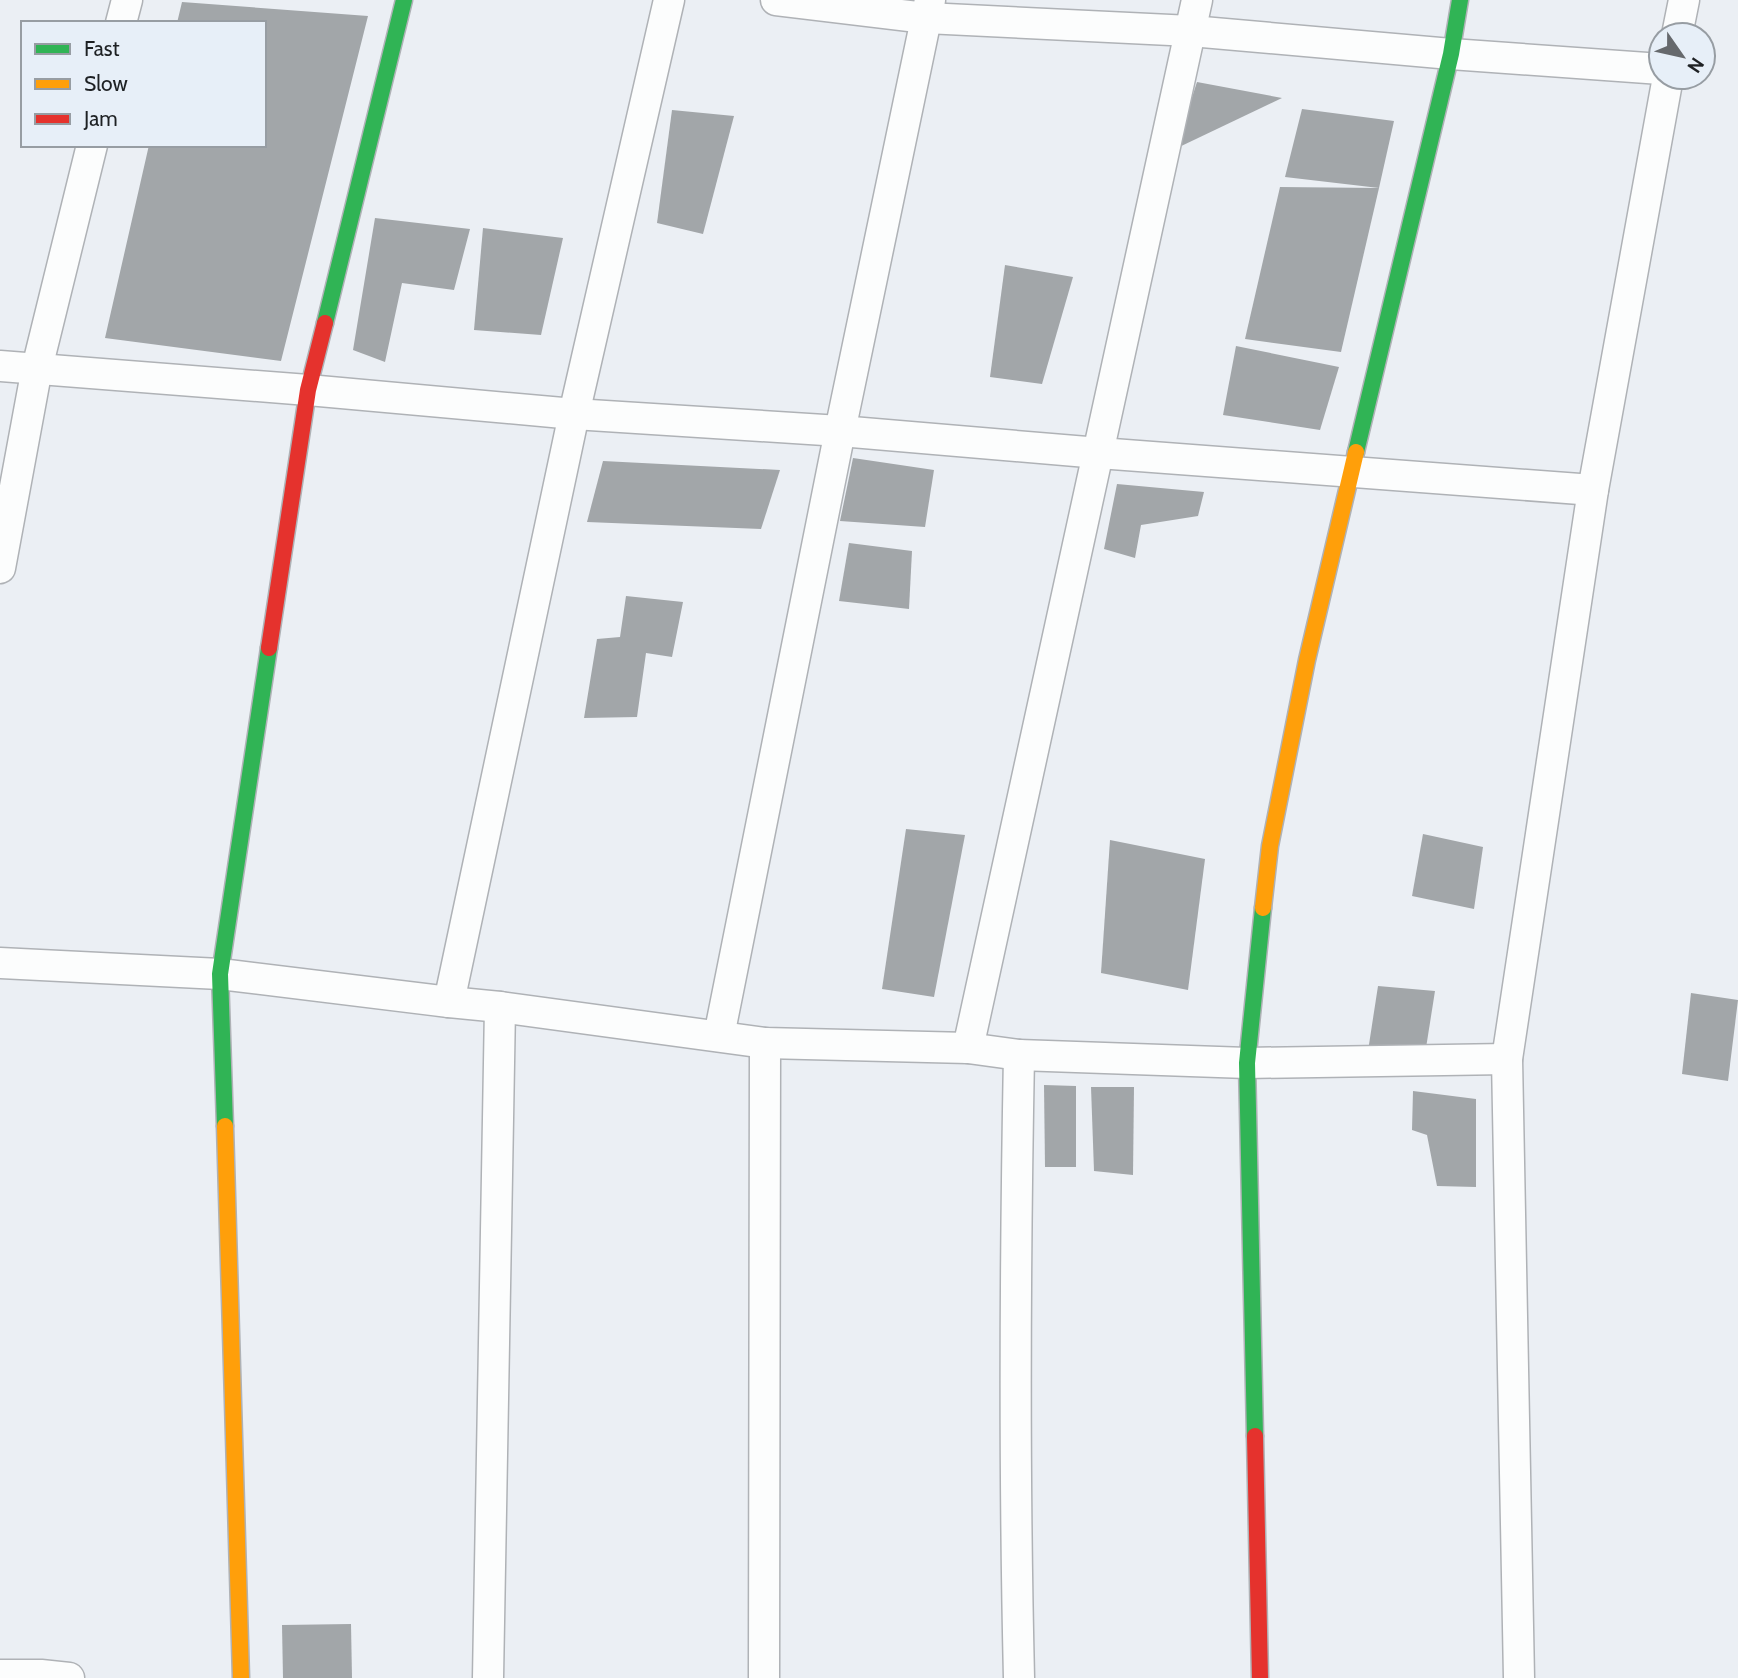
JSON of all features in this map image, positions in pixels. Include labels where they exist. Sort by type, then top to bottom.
[{"type":"street","points":[[122,21],[127,0]]},
{"type":"street","points":[[241,1678],[220,974],[308,390],[404,0]]},
{"type":"street","points":[[449,1002],[574,414],[669,0]]},
{"type":"street","points":[[776,0],[928,9],[1647,68]]},
{"type":"street","points":[[968,1048],[1197,0]]},
{"type":"street","points":[[1260,1678],[1247,1063],[1270,846],[1307,660],[1451,54],[1460,0]]},
{"type":"street","points":[[1680,21],[1684,0]]},
{"type":"street","points":[[719,1036],[928,9]]},
{"type":"street","points":[[1519,1678],[1507,1059],[1593,490],[1665,91]]},
{"type":"street","points":[[0,568],[37,368],[92,147]]},
{"type":"street","points":[[0,366],[574,414],[840,431],[1593,490]]},
{"type":"street","points":[[0,963],[220,974],[500,1007],[765,1043],[968,1048],[1019,1055],[1247,1063],[1507,1059]]},
{"type":"street","points":[[488,1678],[500,1007]]},
{"type":"street","points":[[764,1678],[765,1043]]},
{"type":"street","points":[[1019,1055],[1014,1312],[1019,1678]]},
{"type":"street","points":[[0,1675],[50,1677]]},
{"type":"building","points":[[182,2],[368,16],[281,361],[105,338],[149,147],[266,147],[266,21],[177,21]]},
{"type":"building","points":[[1197,82],[1282,98],[1175,149]]},
{"type":"building","points":[[1302,109],[1394,121],[1379,188],[1285,177]]},
{"type":"building","points":[[672,110],[734,116],[703,234],[657,223]]},
{"type":"building","points":[[1280,187],[1379,188],[1341,352],[1245,339]]},
{"type":"building","points":[[375,218],[470,229],[454,290],[402,283],[385,362],[353,350]]},
{"type":"building","points":[[483,228],[563,238],[541,335],[474,330]]},
{"type":"building","points":[[1005,265],[1073,277],[1042,384],[990,377]]},
{"type":"building","points":[[1236,346],[1339,367],[1320,430],[1223,415]]},
{"type":"building","points":[[853,458],[934,470],[925,527],[840,521]]},
{"type":"building","points":[[603,461],[780,470],[761,529],[587,522]]},
{"type":"building","points":[[1117,484],[1204,492],[1198,516],[1141,525],[1135,558],[1104,549]]},
{"type":"building","points":[[849,543],[912,551],[909,609],[839,601]]},
{"type":"building","points":[[626,596],[683,602],[672,657],[646,653],[637,717],[584,718],[597,639],[620,637]]},
{"type":"building","points":[[906,829],[965,835],[934,997],[882,989]]},
{"type":"building","points":[[1423,834],[1483,847],[1474,909],[1412,896]]},
{"type":"building","points":[[1110,840],[1205,859],[1188,990],[1101,973]]},
{"type":"building","points":[[1378,986],[1435,991],[1426,1048],[1368,1051]]},
{"type":"building","points":[[1691,993],[1738,1000],[1728,1081],[1682,1074]]},
{"type":"building","points":[[1044,1085],[1076,1086],[1076,1167],[1045,1167]]},
{"type":"building","points":[[1091,1087],[1134,1087],[1133,1175],[1094,1171]]},
{"type":"building","points":[[1413,1091],[1476,1099],[1476,1187],[1437,1186],[1427,1135],[1412,1130]]},
{"type":"building","points":[[351,1624],[352,1678],[283,1678],[282,1625]]},
{"type":"traffic: fast","points":[[325,323],[404,0]]},
{"type":"traffic: fast","points":[[1356,452],[1451,54],[1460,0]]},
{"type":"traffic: fast","points":[[225,1126],[220,974],[269,648]]},
{"type":"traffic: fast","points":[[1255,1436],[1247,1063],[1263,908]]},
{"type":"traffic: slow","points":[[1263,908],[1270,846],[1307,660],[1356,452]]},
{"type":"traffic: slow","points":[[225,1126],[241,1678]]},
{"type":"traffic: jam","points":[[269,648],[308,390],[325,323]]},
{"type":"traffic: jam","points":[[1255,1436],[1260,1678]]}]
